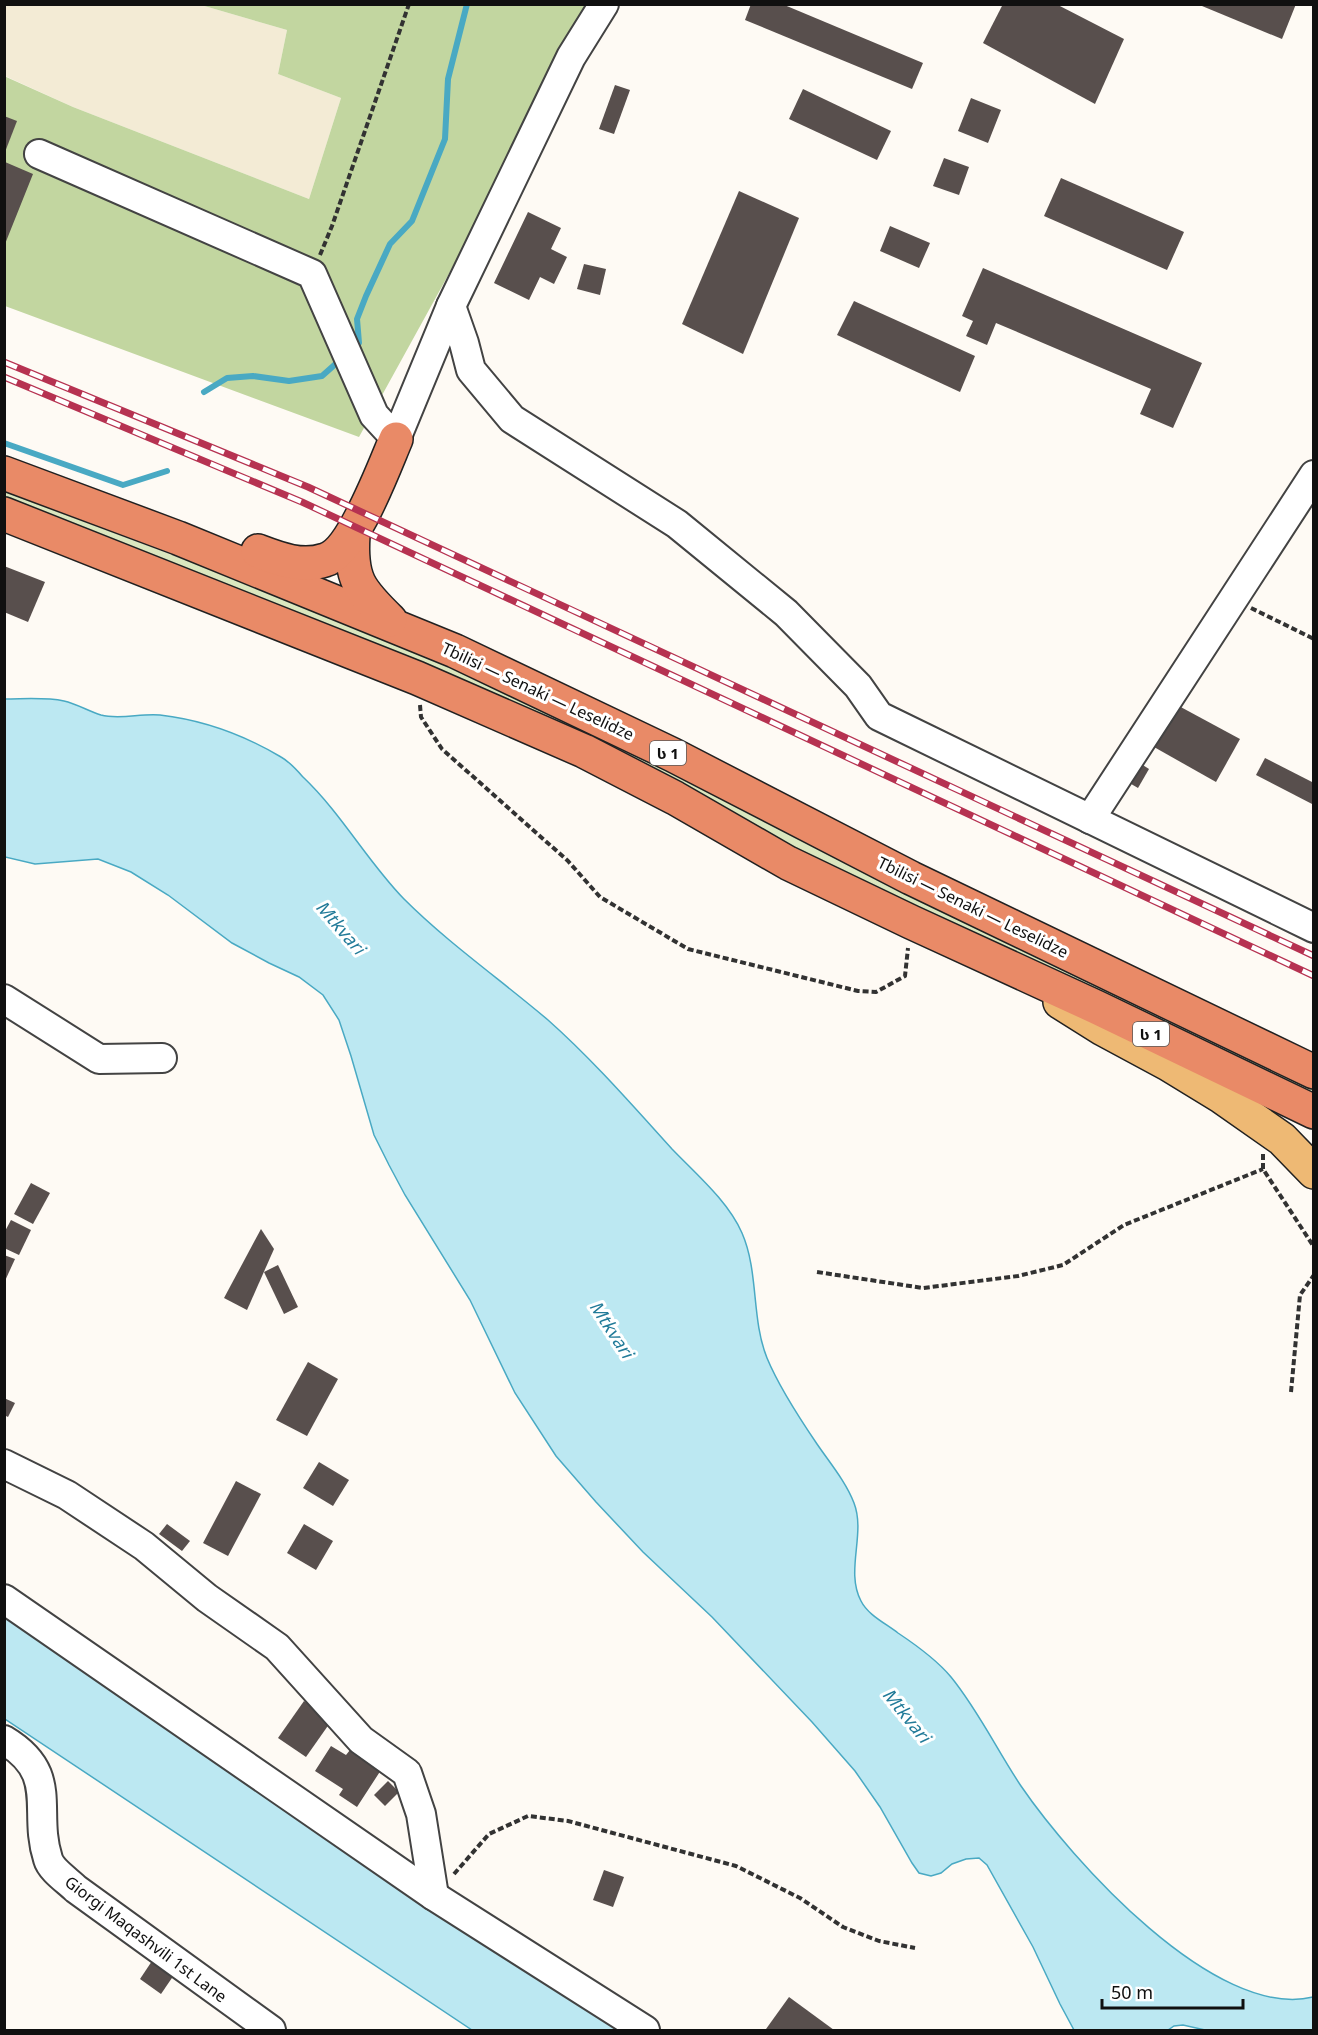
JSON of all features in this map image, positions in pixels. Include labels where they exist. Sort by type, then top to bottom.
[{"type":"highway","points":[[178,538],[218,536],[285,561],[310,563],[327,560],[352,535],[396,439]]},
{"type":"highway","name":"Tbilisi — Senaki — Leselidze","points":[[4,473],[178,538],[455,651],[673,755],[910,878],[1314,1072]]},
{"type":"highway","name":"ს 1","points":[[4,514],[417,678],[584,752],[675,798],[788,863],[1096,1007],[1314,1113]]},
{"type":"highway","points":[[352,535],[351,558],[357,582],[375,606],[395,626]]},
{"type":"main road","points":[[987,957],[1103,1029],[1168,1064],[1222,1097],[1282,1139],[1314,1172]]},
{"type":"street","points":[[39,154],[312,274],[374,415],[396,439],[451,306],[571,57],[604,4]]},
{"type":"street","points":[[451,306],[471,370],[512,419],[677,524],[794,621],[858,686],[879,717],[1314,928]]},
{"type":"street","points":[[1090,819],[1314,475]]},
{"type":"street","points":[[4,999],[99,1059],[162,1058]]},
{"type":"street","points":[[6,1470],[67,1495],[144,1546],[207,1598],[277,1647],[361,1740],[407,1773],[421,1814],[434,1896]]},
{"type":"street","points":[[4,1599],[434,1896],[645,2031]]},
{"type":"street","name":"Giorgi Maqashvili 1st Lane","points":[[4,1740],[15,1746],[38,1772],[43,1799],[43,1834],[48,1862],[76,1889],[270,2031]]},
{"type":"path","points":[[312,274],[332,226],[409,4]]},
{"type":"path","points":[[1232,600],[1314,639]]},
{"type":"path","points":[[417,678],[422,717],[442,749],[568,861],[600,897],[688,949],[858,991],[876,992],[904,976],[911,922]]},
{"type":"path","points":[[1261,1125],[1263,1169],[1314,1247]]},
{"type":"path","points":[[817,1272],[923,1288],[1018,1276],[1063,1264],[1124,1225],[1263,1169]]},
{"type":"path","points":[[1291,1392],[1300,1295],[1314,1275]]},
{"type":"path","points":[[434,1896],[489,1834],[528,1816],[568,1821],[736,1866],[800,1898],[843,1927],[879,1941],[915,1948]]},
{"type":"shaded area","points":[[5,5],[201,5],[287,30],[278,74],[341,98],[309,199],[73,107],[5,76]]},
{"type":"green space","points":[[201,5],[597,5],[359,437],[5,306],[4,76],[73,107],[309,199],[341,98],[278,74],[287,30]]},
{"type":"green space","points":[[4,491],[316,610],[525,701],[840,856],[886,884],[1313,1090],[1313,1100],[5,504]]},
{"type":"water","name":"Mtkvari","points":[[5,699],[57,700],[108,716],[176,717],[238,735],[284,759],[330,806],[404,899],[457,946],[548,1020],[596,1067],[720,1199],[742,1233],[751,1263],[759,1327],[767,1358],[790,1403],[842,1480],[854,1503],[858,1527],[855,1577],[864,1606],[926,1653],[951,1677],[970,1703],[1021,1786],[1044,1817],[1074,1853],[1149,1928],[1191,1960],[1233,1984],[1274,1998],[1313,1997],[1313,2030],[1205,2030],[1183,2025],[1174,2026],[1168,2030],[1074,2030],[1033,1947],[987,1865],[979,1858],[966,1859],[931,1876],[919,1873],[880,1807],[855,1771],[812,1722],[712,1617],[643,1552],[556,1456],[515,1393],[470,1300],[389,1165],[374,1135],[339,1020],[323,995],[299,977],[232,943],[168,895],[131,872],[98,859],[35,864],[5,857]]},
{"type":"water","points":[[4,1617],[631,2030],[472,2030],[5,1719]]},
{"type":"building","points":[[751,4],[782,4],[923,63],[912,89],[745,20]]},
{"type":"building","points":[[1003,4],[1056,4],[1124,39],[1095,104],[983,43]]},
{"type":"building","points":[[1203,4],[1296,4],[1282,39],[1202,6]]},
{"type":"building","points":[[615,85],[630,90],[614,134],[599,129]]},
{"type":"building","points":[[803,89],[891,131],[877,160],[789,119]]},
{"type":"building","points":[[971,98],[1001,110],[988,143],[958,131]]},
{"type":"building","points":[[4,116],[17,121],[5,152],[4,152]]},
{"type":"building","points":[[944,158],[969,167],[959,195],[933,186]]},
{"type":"building","points":[[5,162],[33,174],[5,244]]},
{"type":"building","points":[[1061,178],[1184,232],[1167,270],[1044,216]]},
{"type":"building","points":[[739,191],[799,218],[743,354],[682,324]]},
{"type":"building","points":[[528,212],[561,228],[551,249],[567,257],[554,284],[540,277],[529,300],[494,283]]},
{"type":"building","points":[[890,226],[930,243],[919,268],[880,251]]},
{"type":"building","points":[[584,264],[606,269],[600,295],[577,289]]},
{"type":"building","points":[[983,268],[1202,363],[1173,428],[1140,414],[1151,389],[996,323],[987,345],[966,336],[973,321],[962,316]]},
{"type":"building","points":[[854,301],[975,356],[960,392],[837,335]]},
{"type":"building","points":[[4,566],[45,582],[28,622],[4,612]]},
{"type":"building","points":[[1177,705],[1240,739],[1216,782],[1154,747]]},
{"type":"building","points":[[1265,758],[1314,783],[1314,805],[1256,775]]},
{"type":"building","points":[[1138,762],[1149,769],[1138,788],[1126,781]]},
{"type":"building","points":[[31,1183],[50,1193],[33,1224],[14,1214]]},
{"type":"building","points":[[11,1220],[31,1230],[19,1255],[4,1248],[4,1233]]},
{"type":"building","points":[[261,1229],[274,1249],[247,1310],[224,1298]]},
{"type":"building","points":[[4,1255],[15,1259],[4,1283]]},
{"type":"building","points":[[278,1265],[298,1307],[284,1314],[264,1272]]},
{"type":"building","points":[[308,1362],[338,1379],[307,1436],[276,1420]]},
{"type":"building","points":[[4,1398],[15,1403],[8,1417],[4,1415]]},
{"type":"building","points":[[319,1462],[349,1480],[333,1506],[303,1488]]},
{"type":"building","points":[[236,1481],[261,1494],[228,1556],[203,1543]]},
{"type":"building","points":[[167,1524],[190,1541],[182,1551],[159,1534]]},
{"type":"building","points":[[304,1524],[333,1541],[316,1570],[287,1553]]},
{"type":"building","points":[[304,1701],[332,1720],[306,1757],[278,1738]]},
{"type":"building","points":[[331,1746],[346,1755],[350,1750],[381,1770],[357,1807],[339,1795],[343,1789],[315,1771]]},
{"type":"building","points":[[388,1781],[399,1792],[385,1806],[374,1795]]},
{"type":"building","points":[[604,1870],[624,1877],[613,1907],[593,1900]]},
{"type":"building","points":[[154,1958],[176,1972],[161,1994],[140,1979]]},
{"type":"building","points":[[789,1997],[834,2030],[766,2029]]},
{"type":"waterway","points":[[353,349],[359,343],[357,319],[366,296],[390,244],[412,221],[445,139],[448,79],[467,4]]},
{"type":"waterway","points":[[204,392],[227,378],[253,376],[289,381],[322,376],[340,360]]},
{"type":"waterway","points":[[4,443],[123,485],[167,471]]},
{"type":"railway","points":[[4,362],[308,487],[1314,956]]},
{"type":"railway","points":[[4,377],[302,502],[1314,976]]}]
